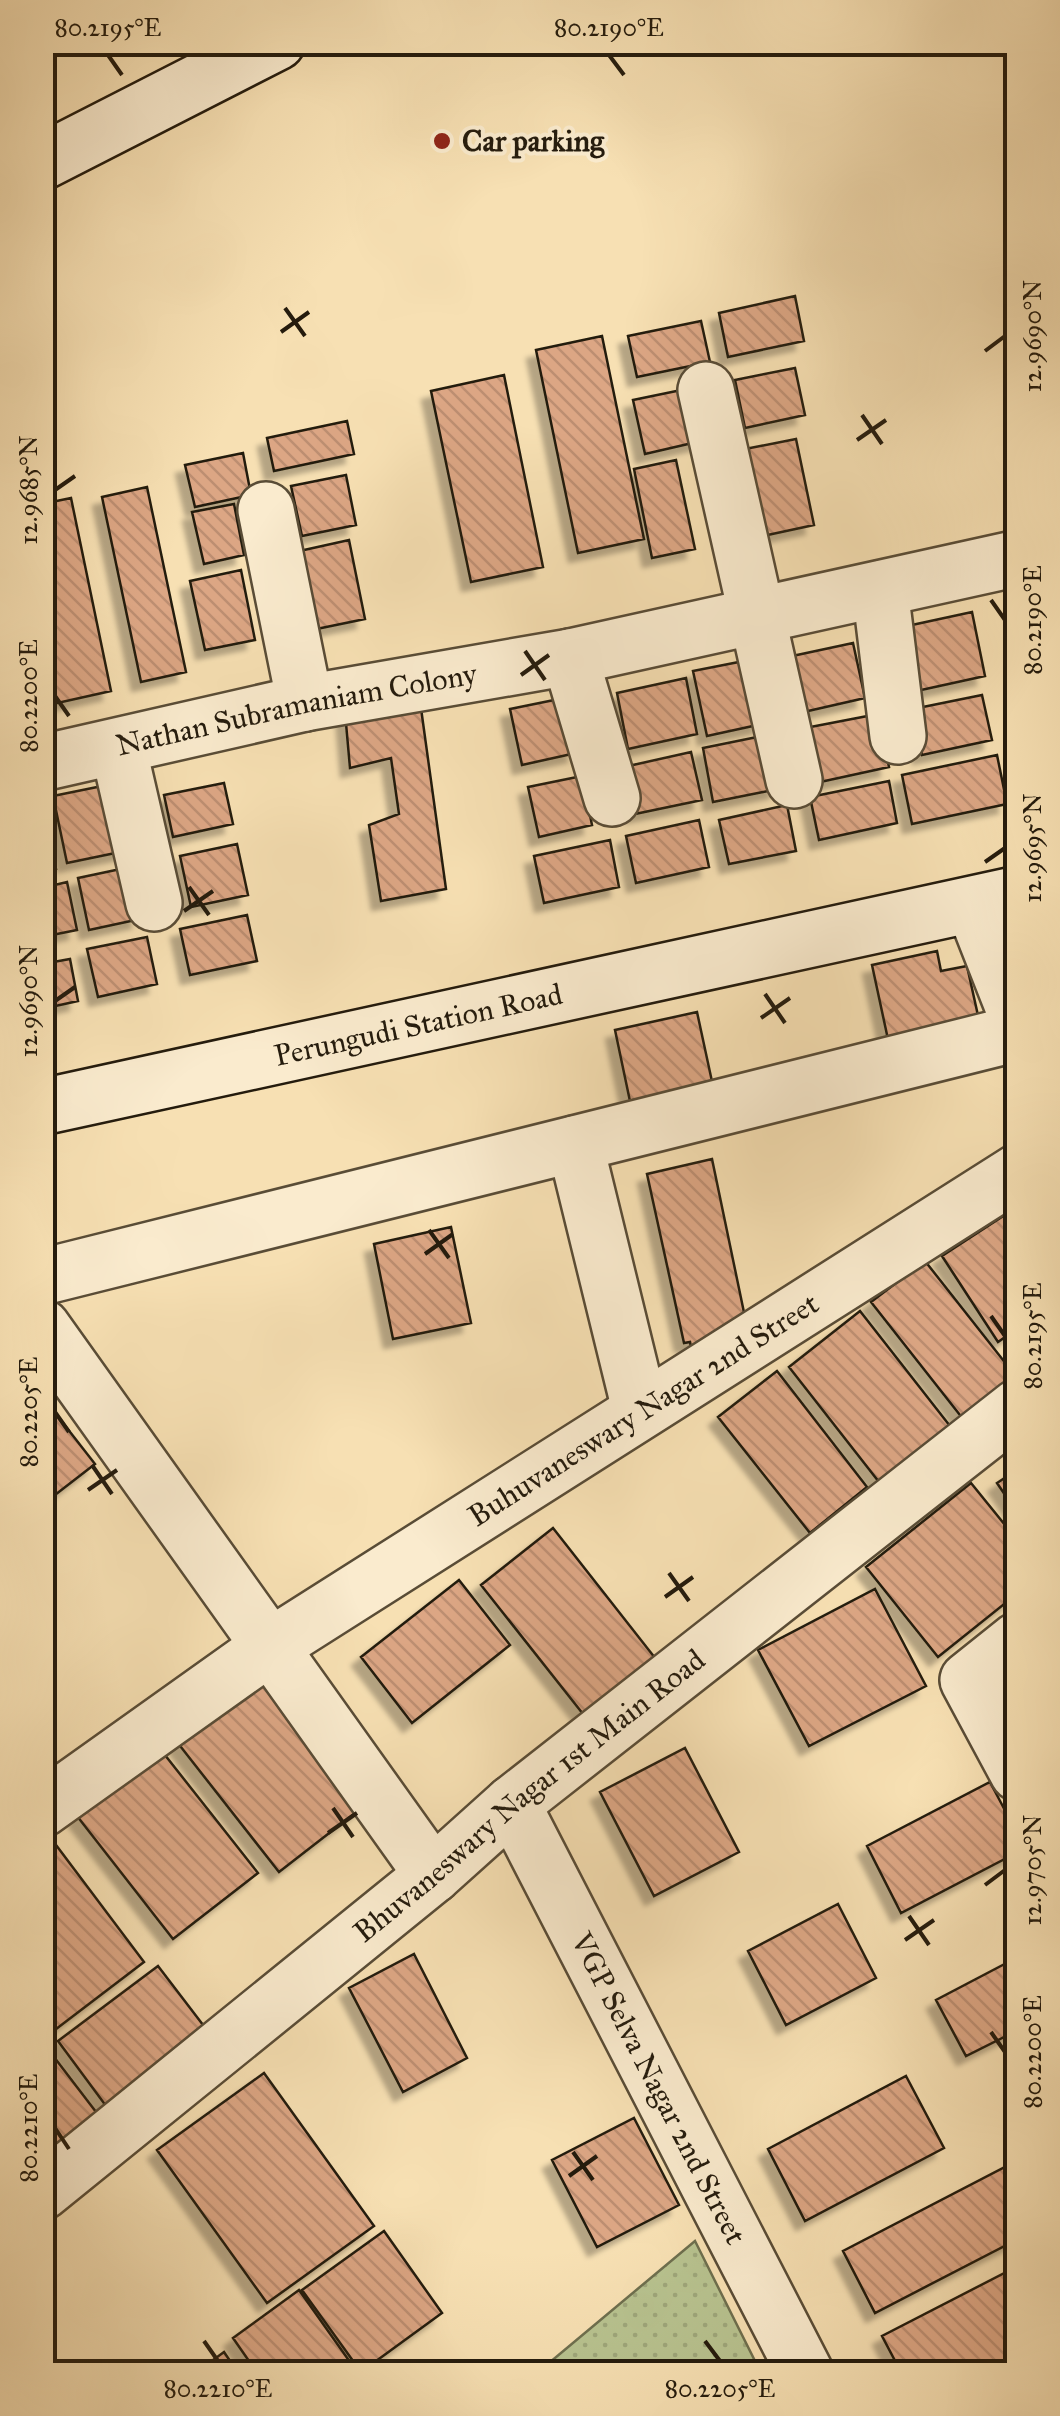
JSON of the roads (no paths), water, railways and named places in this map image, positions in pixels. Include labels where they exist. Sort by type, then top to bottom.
[{"type":"street","points":[[47,149],[277,42]]},
{"type":"street","points":[[706,390],[794,780]]},
{"type":"street","points":[[266,510],[305,703]]},
{"type":"street","name":"Nathan Subramaniam Colony","points":[[42,763],[305,703],[570,657],[1018,558]]},
{"type":"street","points":[[880,589],[898,736]]},
{"type":"street","points":[[570,657],[612,798]]},
{"type":"street","points":[[118,748],[154,903]]},
{"type":"street","points":[[996,901],[1018,1019]]},
{"type":"street","name":"Perungudi Station Road","points":[[42,1107],[996,901]]},
{"type":"street","points":[[42,1277],[1018,1033]]},
{"type":"street","points":[[575,1144],[640,1409]]},
{"type":"street","name":"Buhuvaneswary Nagar 2nd Street","points":[[42,1809],[268,1648],[1018,1172]]},
{"type":"street","points":[[42,1327],[432,1875]]},
{"type":"street","name":"Bhuvaneswary Nagar 1st Main Road","points":[[42,2192],[432,1875],[512,1804],[1018,1407]]},
{"type":"street","points":[[1018,1640],[968,1680],[1018,1773]]},
{"type":"street","name":"VGP Selva Nagar 2nd Street","points":[[512,1804],[806,2374]]},
{"type":"place","name":"Car parking","points":[[442,141]]}]
